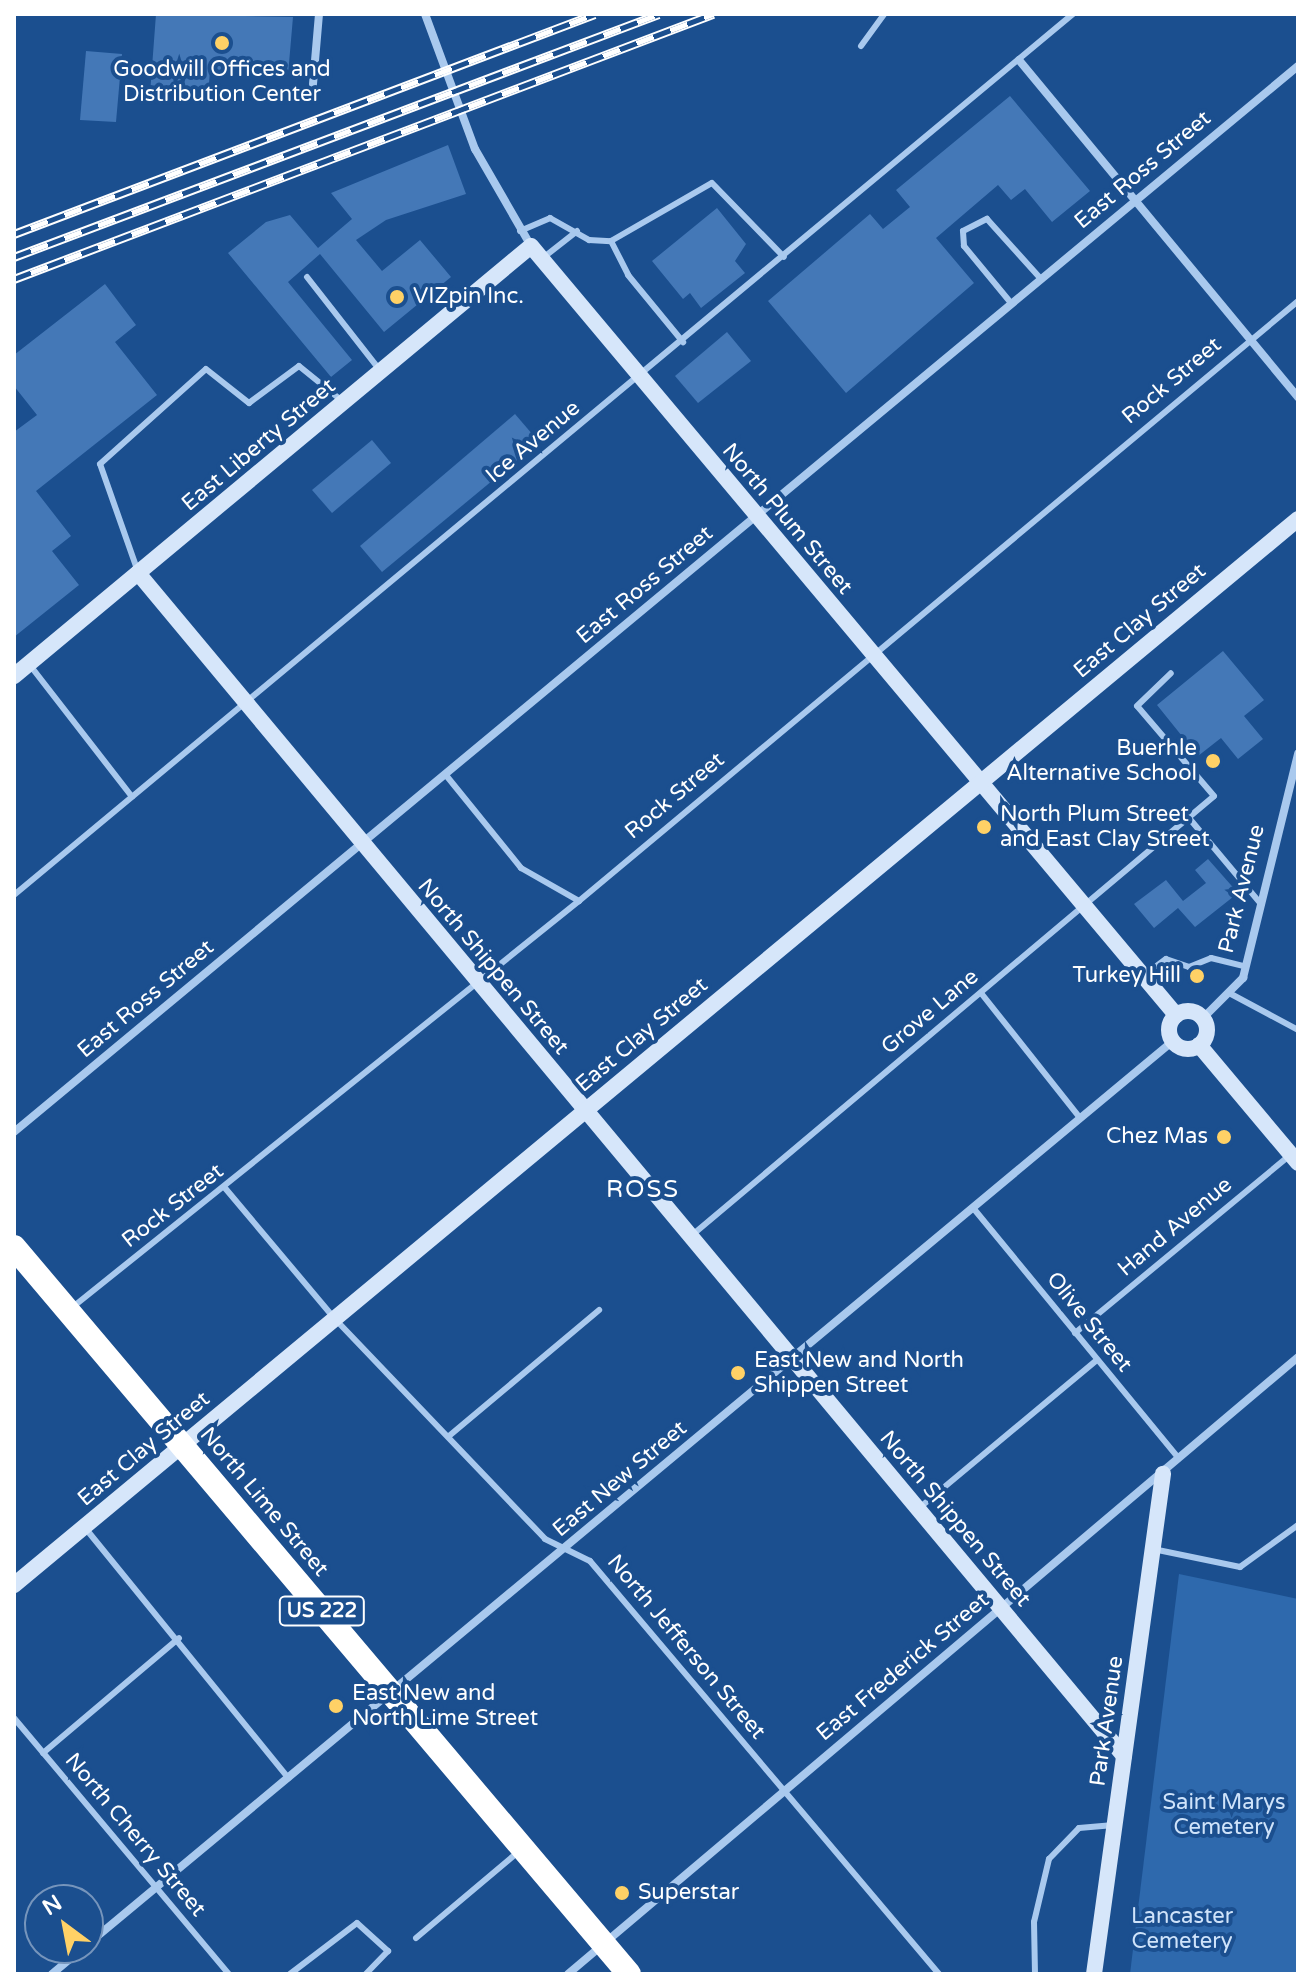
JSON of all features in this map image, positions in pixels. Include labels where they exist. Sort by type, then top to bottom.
[{"type":"highway","name":"North Lime Street","points":[[14,1247],[629,1974]]},
{"type":"street","points":[[313,84],[319,14]]},
{"type":"street","name":"North Plum Street","points":[[425,14],[475,149],[520,231],[536,253],[1176,1015]]},
{"type":"street","points":[[1019,60],[1132,202],[1298,397]]},
{"type":"street","name":"East Ross Street","points":[[14,1132],[1298,66]]},
{"type":"street","name":"East Liberty Street","points":[[14,676],[382,372],[536,253]]},
{"type":"street","name":"East Clay Street","points":[[14,1585],[1298,519]]},
{"type":"street","name":"North Shippen Street","points":[[138,573],[1124,1756]]},
{"type":"street","name":"Park Avenue","points":[[1203,1018],[1231,994],[1246,967],[1298,754]]},
{"type":"street","points":[[1199,1045],[1206,1035],[1203,1018],[1193,1011],[1176,1015],[1173,1041],[1199,1045],[1296,1155]]},
{"type":"street","name":"East New Street","points":[[104,1931],[1173,1041]]},
{"type":"street","name":"East Frederick Street","points":[[568,1974],[1298,1357]]},
{"type":"street","name":"Park Avenue","points":[[1094,1974],[1163,1474]]},
{"type":"lane","points":[[861,46],[884,14]]},
{"type":"lane","name":"Ice Avenue","points":[[14,895],[641,377],[1073,14]]},
{"type":"lane","points":[[520,231],[550,218],[577,231],[611,241],[712,183],[723,187],[784,257]]},
{"type":"lane","points":[[1011,303],[961,237],[987,219],[1041,279]]},
{"type":"lane","points":[[536,253],[577,231]]},
{"type":"lane","points":[[611,241],[628,275],[683,342]]},
{"type":"lane","points":[[307,277],[382,372]]},
{"type":"lane","name":"Rock Street","points":[[68,1311],[478,984],[870,654],[1298,301]]},
{"type":"lane","points":[[138,573],[100,464],[206,369],[249,403],[299,366],[344,403]]},
{"type":"lane","points":[[29,664],[132,797]]},
{"type":"lane","points":[[1171,673],[1137,706],[1214,796],[1190,816],[1261,904]]},
{"type":"lane","points":[[445,774],[521,868],[579,901]]},
{"type":"lane","name":"Grove Lane","points":[[691,1236],[1190,816]]},
{"type":"lane","points":[[1143,977],[1166,959],[1189,967],[1211,958],[1246,967]]},
{"type":"lane","points":[[981,993],[1080,1118]]},
{"type":"lane","points":[[1231,994],[1298,1030]]},
{"type":"lane","name":"Hand Avenue","points":[[1075,1333],[1296,1155]]},
{"type":"lane","name":"North Jefferson Street","points":[[225,1188],[335,1319],[545,1539],[590,1561],[939,1974]]},
{"type":"lane","name":"Olive Street","points":[[974,1209],[1178,1457]]},
{"type":"lane","points":[[449,1436],[599,1310]]},
{"type":"lane","points":[[918,1509],[1097,1360]]},
{"type":"lane","points":[[1153,1549],[1240,1567],[1298,1525]]},
{"type":"lane","points":[[84,1527],[179,1638],[288,1778]]},
{"type":"lane","points":[[43,1753],[179,1638]]},
{"type":"lane","name":"North Cherry Street","points":[[14,1718],[229,1974]]},
{"type":"lane","points":[[1035,1974],[1034,1922],[1049,1859],[1079,1828],[1115,1825]]},
{"type":"lane","points":[[416,1938],[523,1848]]},
{"type":"lane","points":[[290,1974],[357,1923],[388,1951],[366,1974]]},
{"type":"green space","name":"Saint Marys Cemetery","points":[[1179,1574],[1298,1599],[1298,1974],[1130,1974]]},
{"type":"building","name":"Goodwill Offices and Distribution Center","points":[[156,14],[293,17],[288,75],[210,69],[208,99],[150,94]]},
{"type":"building","points":[[86,51],[122,54],[116,122],[80,120]]},
{"type":"building","points":[[1010,96],[1090,191],[1052,222],[1025,189],[1011,200],[998,185],[936,238],[974,283],[846,393],[768,301],[870,214],[883,229],[910,207],[896,190]]},
{"type":"building","points":[[448,145],[466,194],[386,220],[356,240],[382,271],[420,240],[451,277],[384,332],[320,254],[288,282],[352,360],[331,377],[228,253],[266,222],[290,215],[318,248],[352,219],[331,193]]},
{"type":"building","points":[[717,208],[746,244],[735,261],[745,273],[701,308],[690,293],[683,299],[652,261]]},
{"type":"building","points":[[105,284],[136,325],[115,342],[157,395],[36,491],[71,536],[52,551],[79,585],[14,637],[14,432],[37,415],[14,386],[14,355]]},
{"type":"building","points":[[727,332],[751,361],[698,403],[675,376]]},
{"type":"building","points":[[515,414],[539,442],[382,572],[360,546]]},
{"type":"building","points":[[372,440],[391,463],[332,513],[312,490]]},
{"type":"building","points":[[1223,651],[1264,700],[1244,716],[1263,739],[1238,759],[1221,738],[1198,756],[1157,705]]},
{"type":"building","points":[[1208,859],[1238,893],[1195,927],[1178,908],[1154,928],[1134,904],[1166,880],[1183,901],[1206,883],[1195,870]]},
{"type":"railway","points":[[14,234],[595,14]]},
{"type":"railway","points":[[14,257],[659,14]]},
{"type":"railway","points":[[14,279],[713,14]]},
{"type":"place","name":"Goodwill Offices and Distribution Center","points":[[222,43]]},
{"type":"place","name":"VIZpin Inc.","points":[[397,297]]},
{"type":"place","name":"Buerhle Alternative School","points":[[1213,761]]},
{"type":"place","name":"North Plum Street and East Clay Street","points":[[984,827]]},
{"type":"place","name":"Turkey Hill","points":[[1197,976]]},
{"type":"place","name":"Chez Mas","points":[[1224,1137]]},
{"type":"place","name":"East New and North Shippen Street","points":[[738,1373]]},
{"type":"place","name":"East New and North Lime Street","points":[[336,1706]]},
{"type":"place","name":"Superstar","points":[[622,1893]]},
{"type":"district","name":"ROSS","points":[[643,1190]]},
{"type":"park label","name":"Lancaster Cemetery","points":[[1182,1928]]}]
